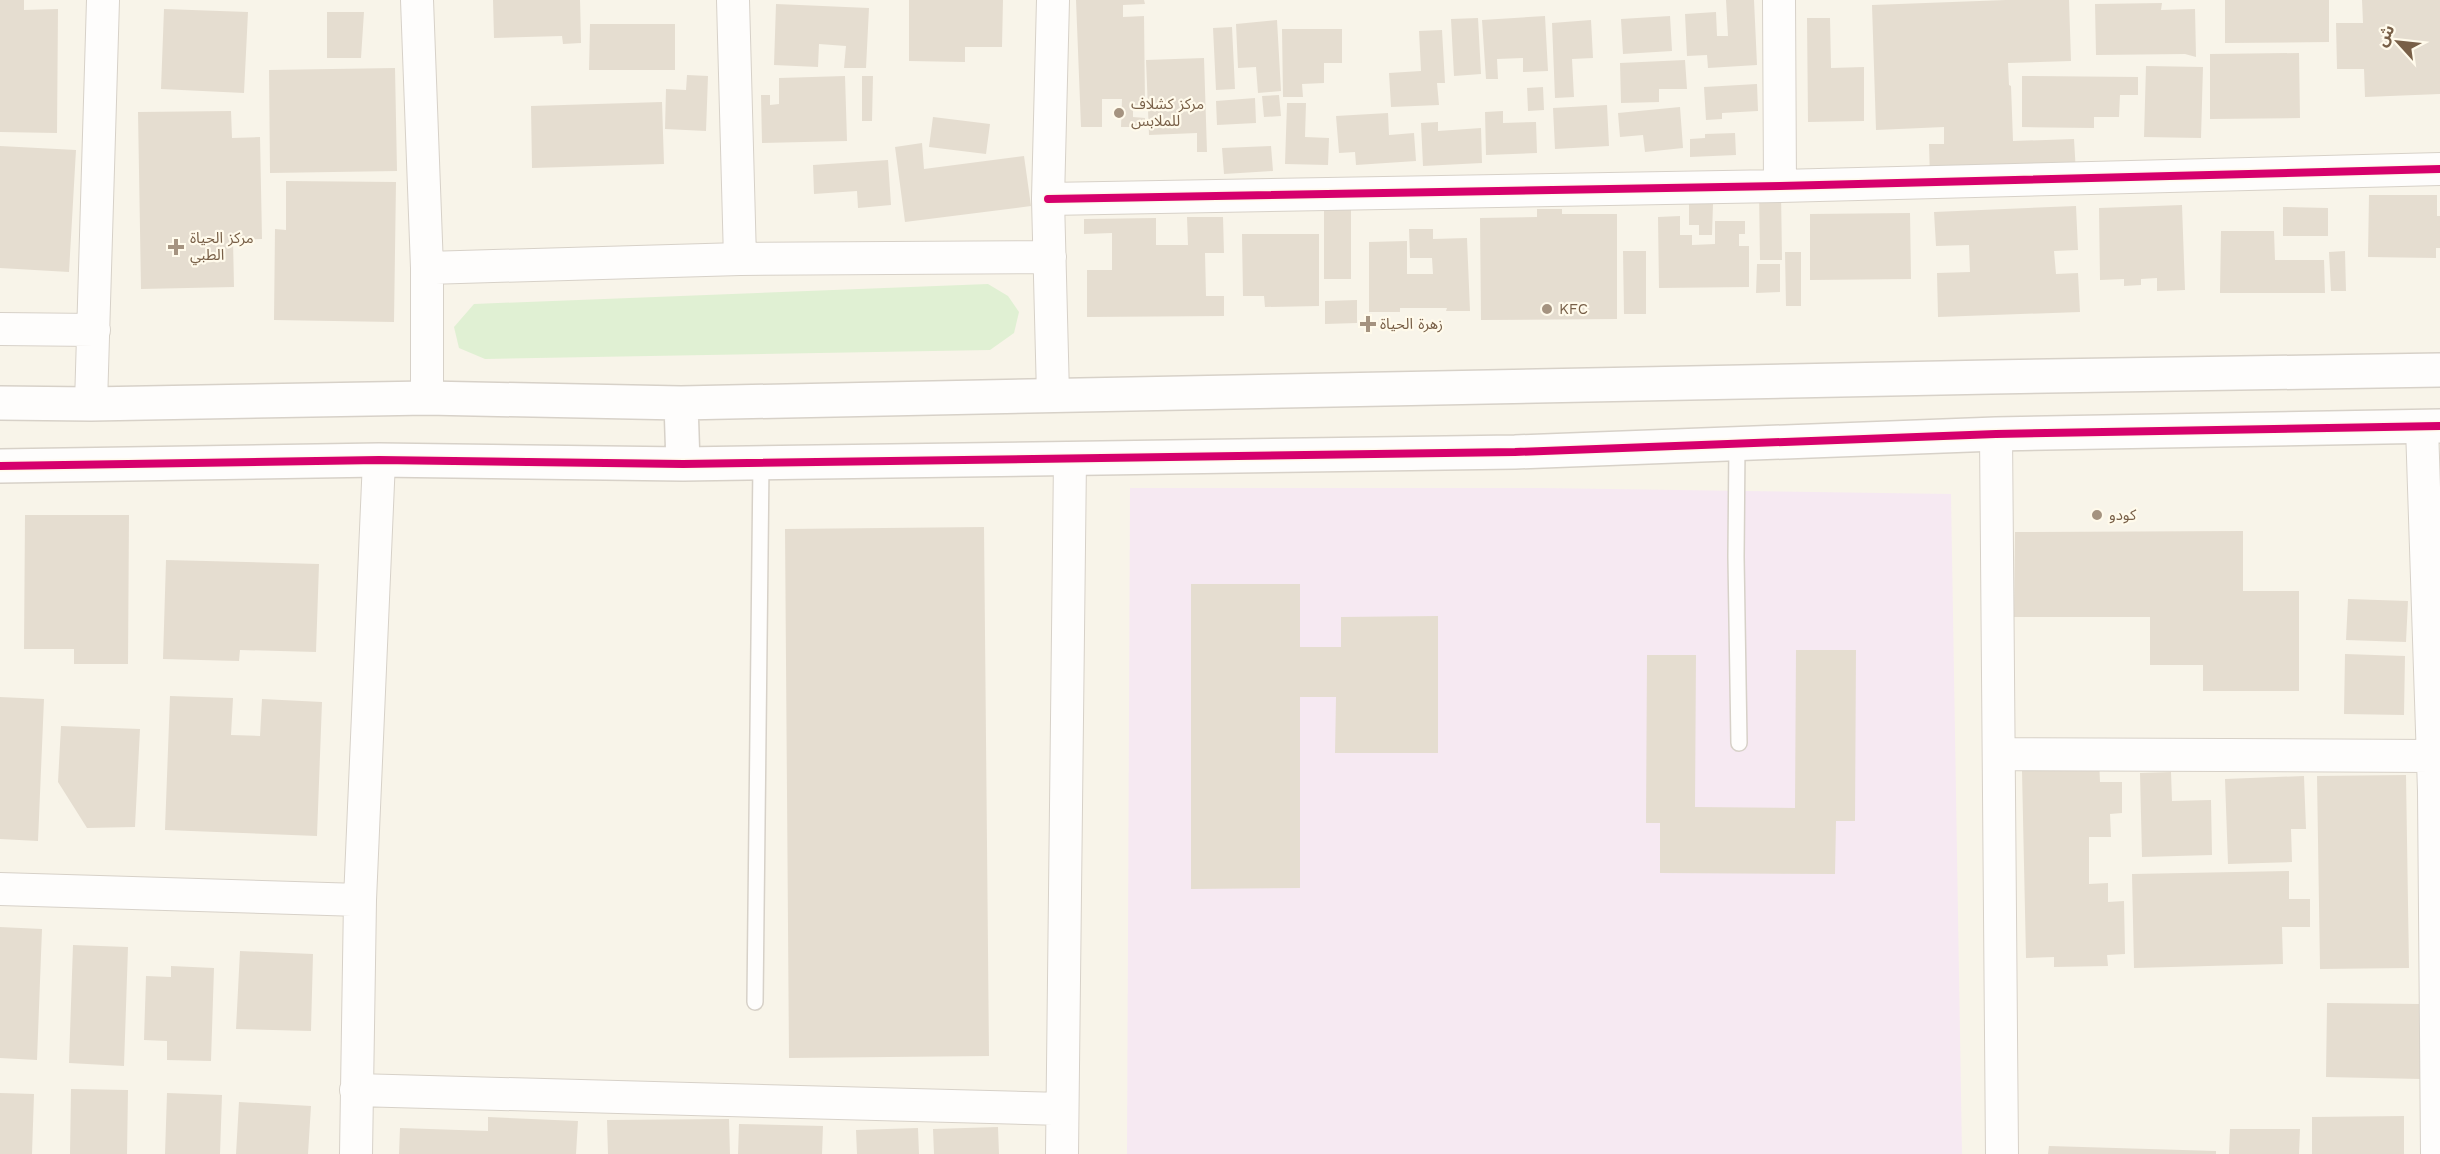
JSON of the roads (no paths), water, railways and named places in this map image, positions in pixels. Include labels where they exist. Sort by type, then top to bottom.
[{"type":"street","points":[[91,404],[112,0]]},
{"type":"street","points":[[417,0],[427,268],[427,398]]},
{"type":"street","points":[[733,0],[740,259]]},
{"type":"street","points":[[1053,0],[1048,199],[1053,395]]},
{"type":"street","points":[[1779,0],[1780,186]]},
{"type":"street","points":[[1048,199],[1780,186],[2440,170]]},
{"type":"street","points":[[427,268],[740,259],[1050,257]]},
{"type":"street","points":[[0,329],[94,330]]},
{"type":"street","points":[[0,403],[91,404],[427,398],[681,404],[1053,395],[2440,370]]},
{"type":"street","points":[[681,404],[682,464]]},
{"type":"street","points":[[0,466],[379,460],[682,464],[1515,452],[1996,434],[2431,426],[2434,629],[2432,756],[2437,791],[2438,1144]]},
{"type":"street","points":[[1996,434],[2002,1154]]},
{"type":"street","points":[[1062,1154],[1070,459]]},
{"type":"street","points":[[356,1154],[360,900],[379,460]]},
{"type":"street","points":[[1999,754],[2432,756]]},
{"type":"street","points":[[0,889],[360,900]]},
{"type":"street","points":[[356,1090],[1062,1109]]},
{"type":"lane","points":[[1737,444],[1739,743]]},
{"type":"lane","points":[[755,1002],[761,463]]},
{"type":"place","name":"مركز كشلاف للملابس","points":[[1119,113]]},
{"type":"place","name":"مركز الحياة الطبي","points":[[176,247]]},
{"type":"place","name":"KFC","points":[[1547,309]]},
{"type":"place","name":"زهرة الحياة","points":[[1368,324]]},
{"type":"place","name":"كودو","points":[[2097,515]]}]
